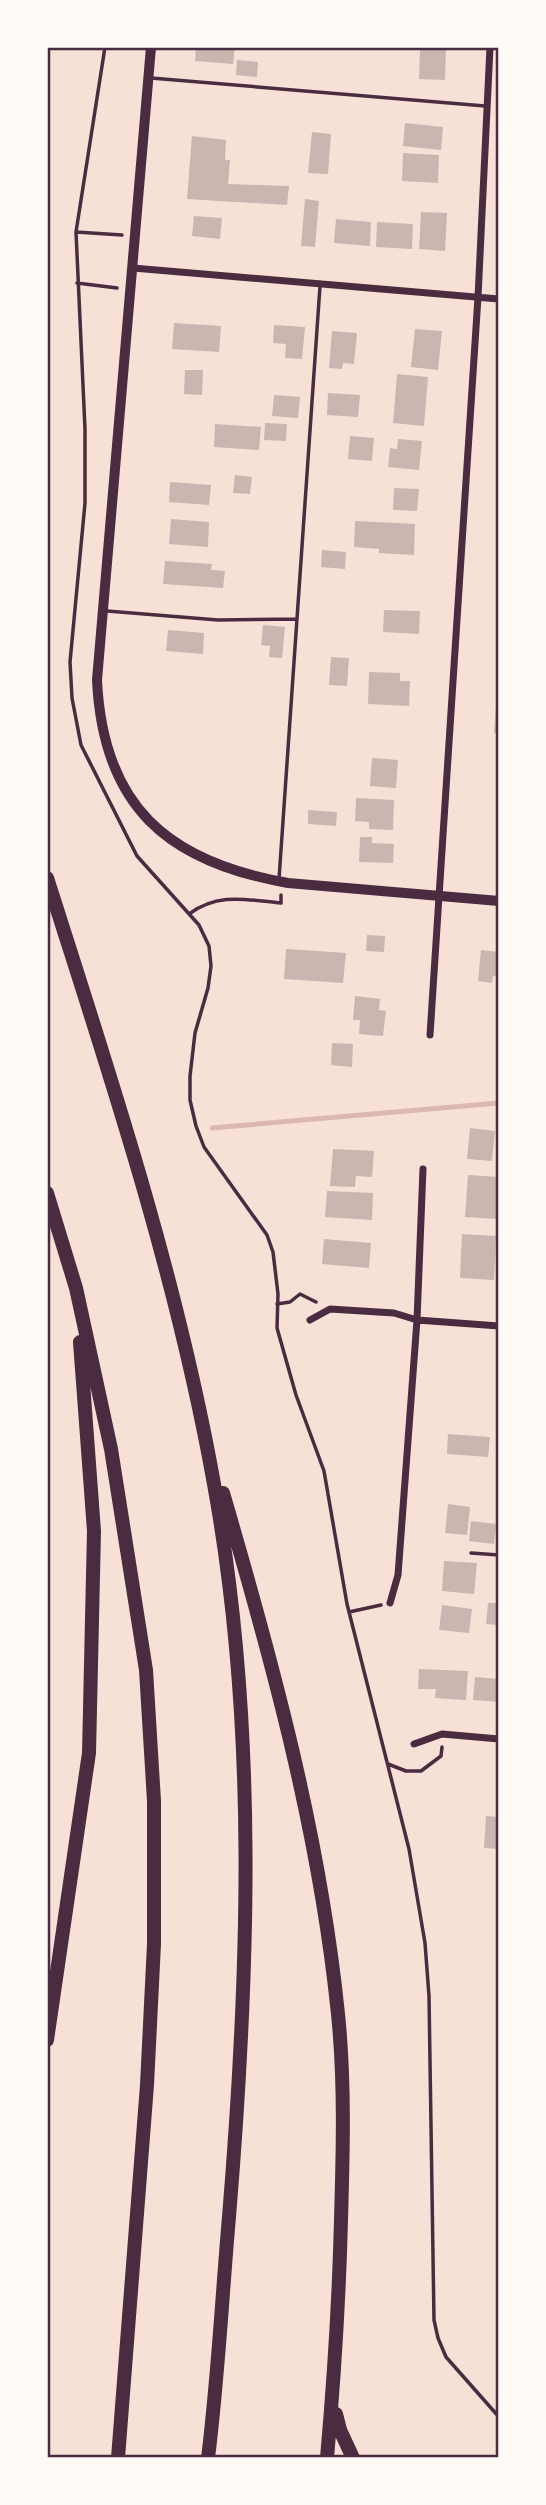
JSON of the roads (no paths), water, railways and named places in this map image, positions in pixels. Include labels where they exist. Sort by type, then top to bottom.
[{"type":"highway","points":[[47,878],[118,1100],[165,1262],[201,1416],[226,1557],[245,1798],[246,1902],[240,2087],[208,2458]]},
{"type":"highway","points":[[47,1193],[76,1289],[111,1448],[146,1670],[155,1801],[154,1944],[118,2458]]},
{"type":"highway","points":[[47,2040],[89,1753],[94,1531],[76,1289]]},
{"type":"highway","points":[[201,1416],[249,1580],[288,1728],[313,1842],[331,1956],[340,2038],[343,2122],[339,2277],[327,2458]]},
{"type":"highway","points":[[332,2400],[340,2430],[353,2458]]},
{"type":"main road","points":[[151,47],[97,680],[103,737],[113,766],[126,791],[144,815],[166,836],[193,854],[223,868],[254,878],[280,882],[499,901]]},
{"type":"street","points":[[430,1034],[478,298],[490,47]]},
{"type":"street","points":[[133,268],[499,299]]},
{"type":"street","points":[[390,1603],[398,1574],[417,1320],[423,1169]]},
{"type":"street","points":[[310,1320],[330,1309],[394,1313],[417,1320],[499,1326]]},
{"type":"street","points":[[414,1744],[442,1734],[499,1739]]},
{"type":"lane","points":[[148,78],[487,106]]},
{"type":"lane","points":[[280,882],[320,284]]},
{"type":"lane","points":[[103,611],[218,621],[297,619]]},
{"type":"lane","points":[[471,1553],[499,1555]]},
{"type":"waterway","points":[[212,1128],[499,1103]]}]
